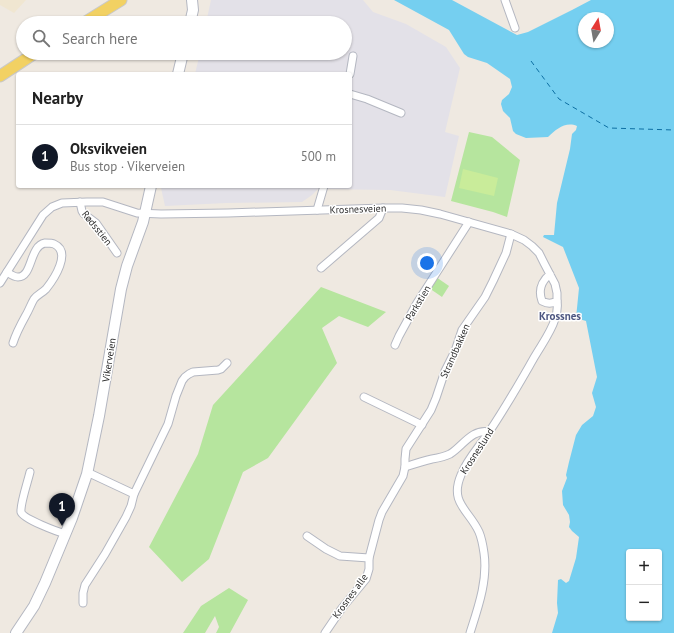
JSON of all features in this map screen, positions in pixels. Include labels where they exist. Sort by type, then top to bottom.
[{"type":"main road","points":[[95,16],[121,0]]},
{"type":"main road","points":[[191,16],[192,0]]},
{"type":"main road","points":[[0,76],[24,60]]},
{"type":"main road","points":[[178,72],[181,60]]},
{"type":"main road","name":"Vikerveien","points":[[16,633],[41,593],[66,534],[87,472],[99,416],[121,289],[127,266],[138,238],[151,188]]},
{"type":"street","points":[[505,0],[515,28]]},
{"type":"street","points":[[350,72],[354,56]]},
{"type":"street","points":[[352,95],[401,113]]},
{"type":"street","points":[[317,210],[323,188]]},
{"type":"street","name":"Rødsstien","points":[[80,202],[84,214],[96,223],[117,253]]},
{"type":"street","name":"Krosnesveien","points":[[0,283],[37,222],[47,210],[57,204],[103,202],[145,214],[402,208],[440,214],[511,234],[524,240],[539,253],[555,284],[557,301]]},
{"type":"street","points":[[321,268],[379,218],[383,208]]},
{"type":"street","name":"Parkstien","points":[[395,345],[417,303],[469,222]]},
{"type":"street","name":"Strandbakken","points":[[405,467],[406,449],[434,404],[445,371],[455,351],[462,330],[494,282],[506,253],[511,234]]},
{"type":"street","points":[[7,272],[18,277],[25,274],[35,251],[38,246],[42,244],[54,244],[60,249],[62,254],[61,264],[58,270],[46,288],[34,300],[13,343]]},
{"type":"street","points":[[550,274],[544,279],[541,285],[540,296],[542,301],[547,303],[557,301]]},
{"type":"street","name":"Krosneslund","points":[[470,633],[480,600],[484,555],[479,532],[458,499],[457,489],[459,481],[464,468],[519,385],[549,332],[555,320],[557,301]]},
{"type":"street","points":[[83,603],[85,585],[126,517],[134,494],[168,424],[182,381],[189,374],[194,372],[218,370],[227,363]]},
{"type":"street","points":[[364,397],[422,425]]},
{"type":"street","points":[[405,467],[446,455],[471,436],[486,431],[489,432]]},
{"type":"street","name":"Krosnes alle","points":[[325,633],[342,608],[366,579],[376,528],[382,512],[399,483],[405,467]]},
{"type":"street","points":[[30,472],[23,499],[22,514],[55,531],[66,534]]},
{"type":"street","points":[[87,472],[134,494]]},
{"type":"street","name":"Krosnes alle","points":[[307,536],[340,556],[369,558]]},
{"type":"shaded area","points":[[0,0],[26,0],[14,13],[0,5]]},
{"type":"shaded area","points":[[211,0],[363,0],[373,12],[406,24],[446,47],[460,68],[445,132],[459,136],[445,197],[390,190],[318,189],[302,202],[226,203],[165,206],[161,188],[352,188],[352,72],[195,72],[198,60],[352,60],[352,16],[208,16]]},
{"type":"green space","points":[[469,132],[492,137],[520,160],[507,217],[451,201]]},
{"type":"green space","points":[[463,169],[498,178],[494,196],[459,188]]},
{"type":"green space","points":[[436,277],[449,286],[442,297],[429,288]]},
{"type":"green space","points":[[321,287],[386,312],[368,327],[339,316],[322,328],[337,363],[268,458],[243,472],[209,559],[182,582],[149,547],[198,454],[213,405]]},
{"type":"green space","points":[[229,588],[248,600],[230,633],[216,633],[219,627],[215,616],[205,633],[183,633],[201,606]]},
{"type":"water","points":[[394,0],[452,0],[517,35],[528,32],[591,0],[674,0],[674,633],[552,633],[558,613],[558,580],[561,579],[566,583],[569,581],[576,558],[579,537],[569,527],[569,515],[563,505],[562,491],[567,478],[566,475],[576,435],[582,425],[593,416],[596,407],[592,393],[597,377],[586,321],[576,318],[579,288],[563,247],[543,237],[544,235],[554,235],[557,203],[570,149],[572,134],[576,130],[577,126],[569,124],[565,125],[554,131],[548,137],[526,138],[516,134],[513,131],[510,118],[503,111],[501,104],[502,100],[509,94],[512,87],[510,79],[487,63],[468,57],[464,54],[449,30]]},
{"type":"ferry route","points":[[531,61],[559,99],[609,128],[674,130]]},
{"type":"place","name":"Oksvikveien","points":[[62,526]]},
{"type":"district","name":"Krossnes","points":[[560,316]]}]
